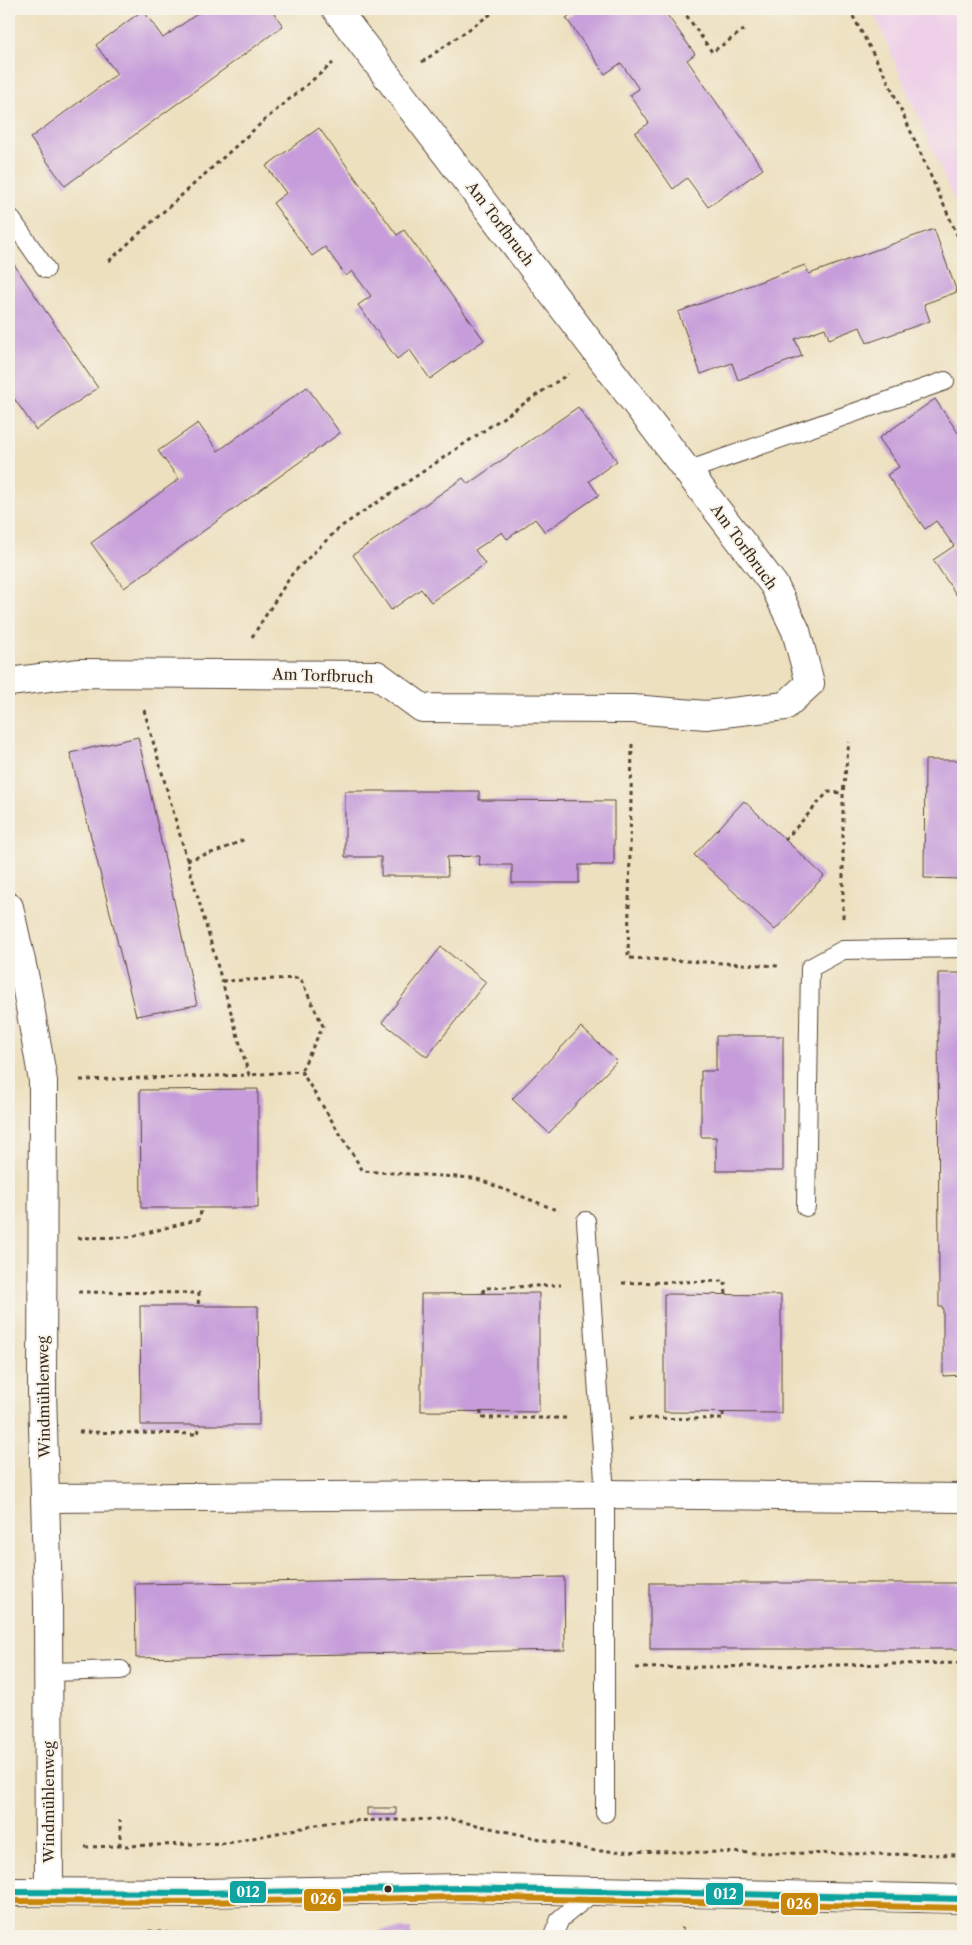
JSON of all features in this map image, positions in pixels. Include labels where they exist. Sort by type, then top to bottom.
[{"type":"street","name":"Am Torfbruch","points":[[9,682],[80,673],[377,675],[422,708],[632,709],[706,715],[785,706],[810,683],[796,631],[774,585],[336,9]]},
{"type":"street","name":"Windmühlenweg","points":[[9,907],[25,979],[43,1082],[43,1432],[46,1498],[49,1892]]},
{"type":"street","points":[[46,1498],[605,1494],[963,1498]]},
{"type":"street","points":[[9,1892],[203,1893],[461,1888],[963,1899]]},
{"type":"lane","points":[[9,216],[46,269]]},
{"type":"lane","points":[[686,471],[944,381]]},
{"type":"lane","points":[[806,1207],[810,968],[842,950],[963,948]]},
{"type":"lane","points":[[586,1221],[605,1494],[605,1814]]},
{"type":"lane","points":[[48,1672],[121,1670]]},
{"type":"lane","points":[[553,1936],[560,1919],[595,1891]]},
{"type":"path","points":[[392,82],[498,9]]},
{"type":"path","points":[[682,9],[712,52],[744,30]]},
{"type":"path","points":[[849,9],[889,83],[963,248]]},
{"type":"path","points":[[109,261],[268,117],[360,40]]},
{"type":"path","points":[[229,674],[292,574],[339,528],[598,354]]},
{"type":"path","points":[[133,674],[249,1075]]},
{"type":"path","points":[[632,709],[628,958],[810,968]]},
{"type":"path","points":[[842,950],[843,792],[849,742]]},
{"type":"path","points":[[785,840],[828,792],[843,792]]},
{"type":"path","points":[[187,860],[221,850],[245,839]]},
{"type":"path","points":[[222,981],[300,978],[323,1026],[301,1071]]},
{"type":"path","points":[[43,1082],[249,1075],[301,1071]]},
{"type":"path","points":[[301,1071],[363,1171],[476,1178],[586,1221]]},
{"type":"path","points":[[42,1238],[131,1237],[200,1219],[201,1208]]},
{"type":"path","points":[[43,1292],[199,1293],[198,1306]]},
{"type":"path","points":[[43,1432],[198,1434],[200,1425]]},
{"type":"path","points":[[605,1668],[963,1663]]},
{"type":"path","points":[[50,1847],[228,1843],[336,1821],[449,1818],[596,1851],[963,1855]]},
{"type":"path","points":[[120,1820],[120,1846]]},
{"type":"shaded area","points":[[872,9],[963,9],[963,221]]},
{"type":"building","points":[[204,9],[271,9],[283,26],[65,186],[30,138],[117,74],[96,45],[143,10],[163,38]]},
{"type":"building","points":[[580,9],[663,9],[695,54],[687,60],[763,169],[708,207],[687,178],[673,189],[635,133],[649,123],[630,95],[639,89],[621,63],[605,74],[566,18]]},
{"type":"building","points":[[319,128],[397,235],[404,230],[484,340],[430,379],[410,350],[397,359],[358,305],[371,296],[352,271],[346,276],[325,247],[312,256],[273,203],[286,193],[266,166]]},
{"type":"building","points":[[934,229],[957,292],[924,304],[930,321],[867,343],[860,327],[829,339],[825,328],[795,339],[802,356],[738,380],[732,363],[701,374],[678,312],[805,265],[809,274]]},
{"type":"building","points":[[9,257],[98,388],[36,430],[9,391]]},
{"type":"building","points":[[307,387],[340,433],[124,588],[91,543],[179,479],[158,451],[198,423],[218,451]]},
{"type":"building","points":[[935,399],[963,440],[963,605],[933,560],[954,546],[936,521],[925,529],[887,475],[899,467],[879,438]]},
{"type":"building","points":[[578,407],[617,461],[589,481],[599,495],[545,532],[535,519],[507,539],[502,532],[475,550],[485,564],[431,602],[421,589],[391,610],[353,555],[463,478],[468,484]]},
{"type":"building","points":[[138,737],[197,1005],[136,1016],[70,753]]},
{"type":"building","points":[[925,760],[963,760],[963,879],[924,878]]},
{"type":"building","points":[[345,791],[479,791],[479,800],[614,801],[614,865],[579,865],[579,883],[512,883],[512,865],[479,865],[480,856],[447,857],[448,876],[381,876],[381,857],[345,857]]},
{"type":"building","points":[[744,801],[824,876],[775,930],[694,855]]},
{"type":"building","points":[[441,947],[486,982],[427,1057],[382,1022]]},
{"type":"building","points":[[938,973],[963,973],[963,1375],[943,1376],[943,1307],[939,1307]]},
{"type":"building","points":[[581,1027],[617,1061],[549,1133],[512,1099]]},
{"type":"building","points":[[716,1036],[783,1036],[783,1171],[716,1171],[716,1137],[701,1137],[701,1071],[716,1071]]},
{"type":"building","points":[[258,1089],[258,1208],[141,1208],[140,1090]]},
{"type":"building","points":[[539,1293],[539,1412],[421,1411],[421,1294]]},
{"type":"building","points":[[664,1294],[781,1295],[781,1413],[664,1412]]},
{"type":"building","points":[[140,1306],[258,1306],[259,1425],[141,1425]]},
{"type":"building","points":[[564,1577],[565,1650],[136,1658],[135,1584]]},
{"type":"building","points":[[650,1583],[963,1583],[963,1649],[650,1649]]},
{"type":"building","points":[[367,1808],[396,1808],[396,1815],[367,1815]]},
{"type":"building","points":[[411,1929],[411,1936],[381,1936],[380,1930]]},
{"type":"transit line","name":"012","points":[[9,1892],[203,1893],[461,1888],[963,1899]]},
{"type":"transit line","name":"026","points":[[9,1901],[203,1902],[461,1897],[963,1908]]}]
